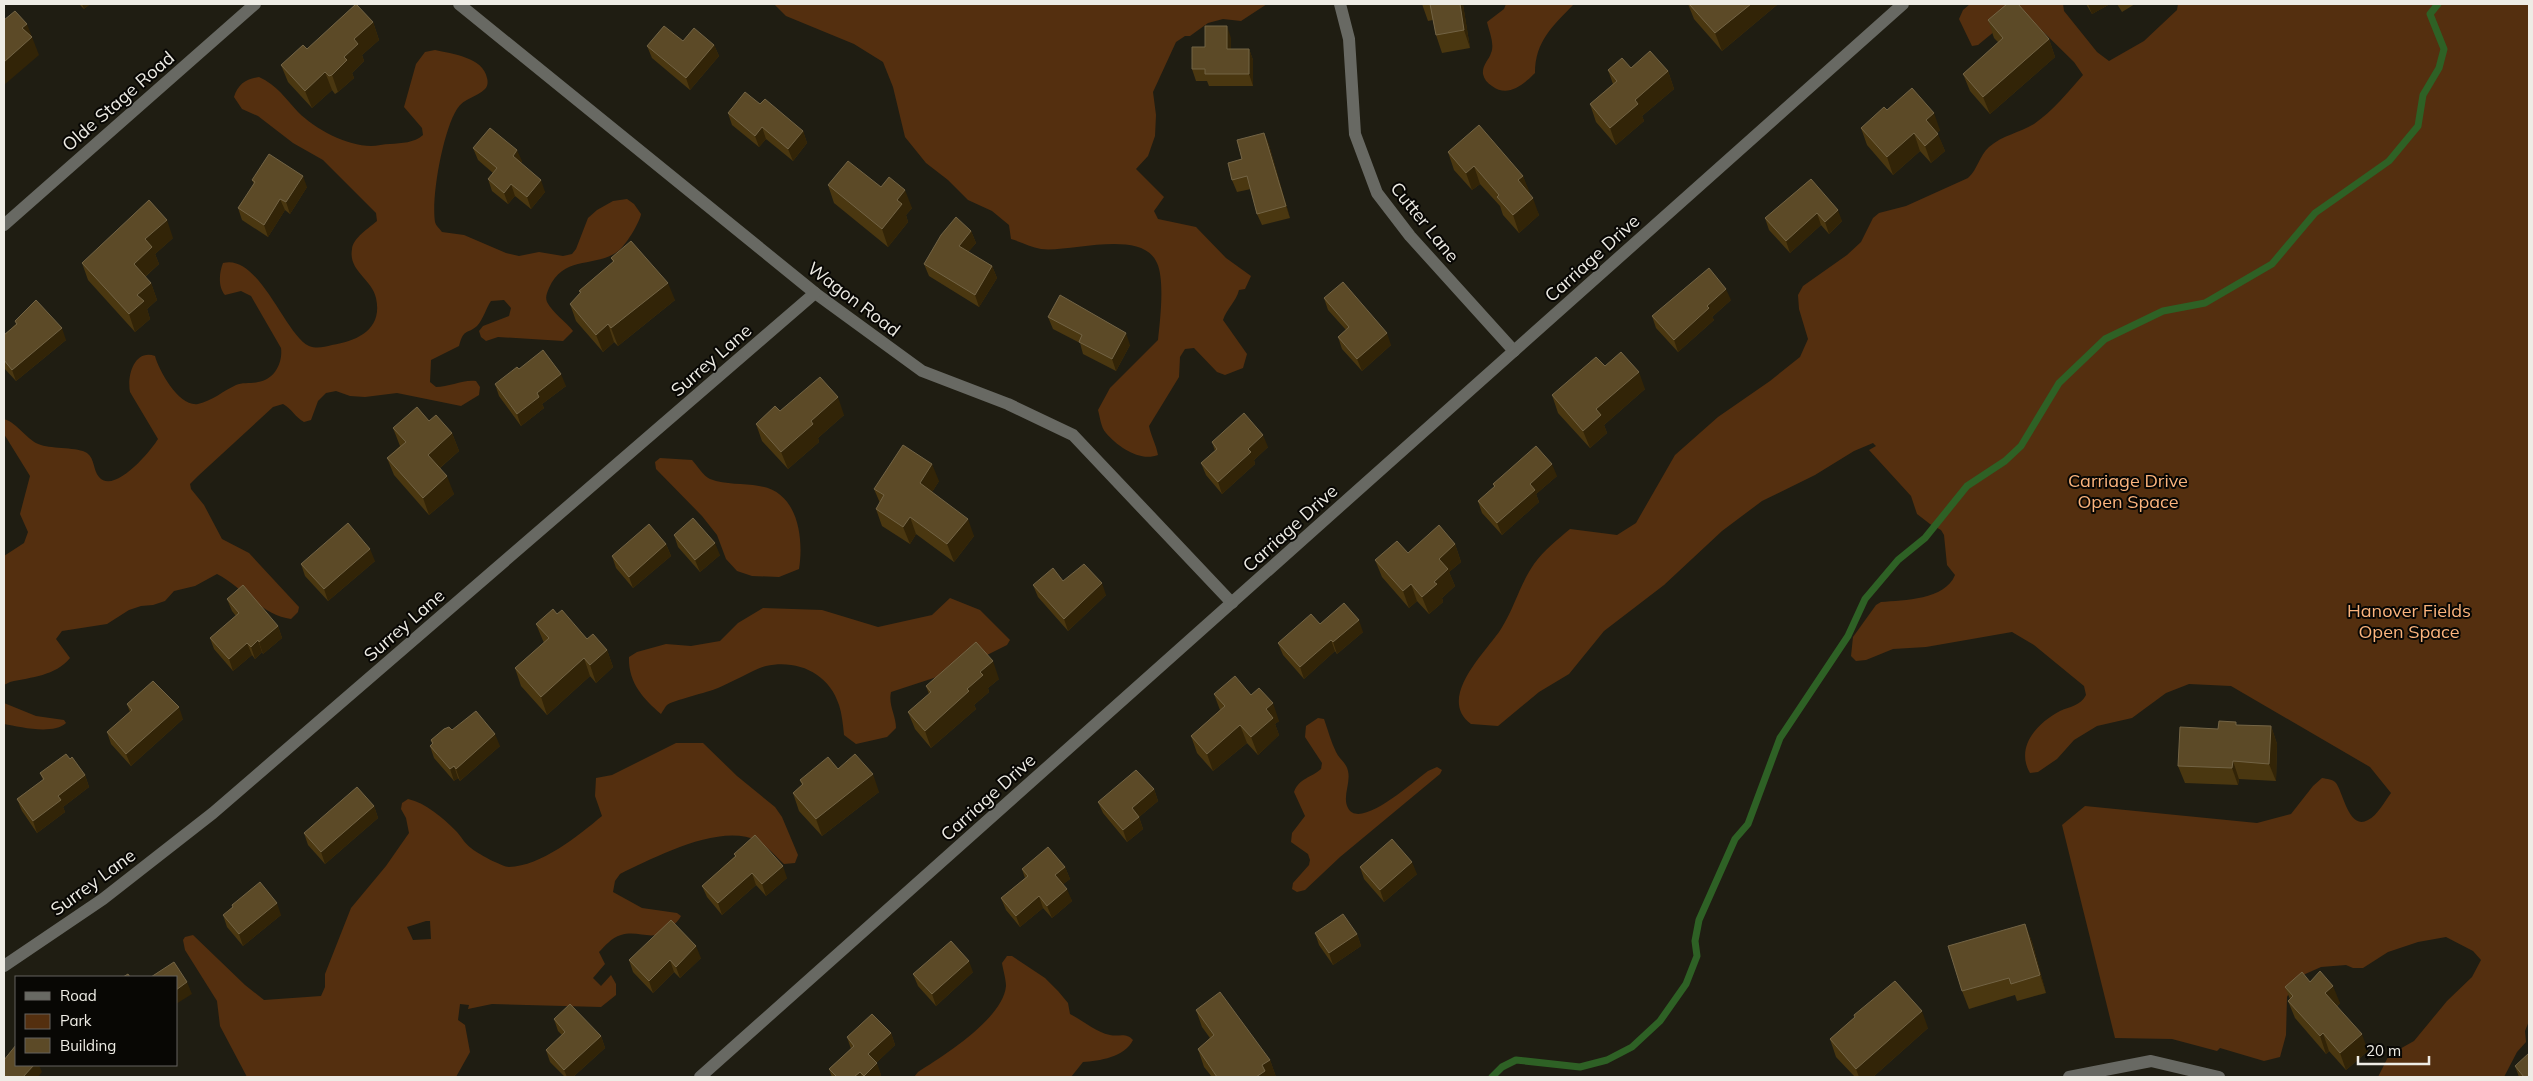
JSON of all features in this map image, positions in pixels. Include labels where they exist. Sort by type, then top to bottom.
[{"type":"street","name":"Olde Stage Road","points":[[4,225],[254,4]]},
{"type":"street","name":"Wagon Road","points":[[459,4],[815,293],[922,371],[1008,404],[1073,435],[1232,603]]},
{"type":"street","name":"Cutter Lane","points":[[1340,4],[1349,39],[1355,134],[1377,193],[1410,236],[1514,351]]},
{"type":"street","name":"Carriage Drive","points":[[700,1077],[1903,4]]},
{"type":"street","name":"Surrey Lane","points":[[4,966],[103,899],[214,813],[815,293]]},
{"type":"street","points":[[2069,1077],[2151,1061],[2218,1077]]},
{"type":"green space","points":[[774,4],[1267,4],[1241,21],[1223,19],[1208,23],[1190,36],[1185,36],[1176,42],[1153,92],[1156,115],[1155,136],[1148,156],[1136,169],[1164,197],[1154,211],[1158,219],[1196,227],[1226,258],[1251,276],[1245,289],[1239,290],[1223,320],[1247,354],[1243,368],[1225,375],[1217,372],[1194,348],[1185,349],[1180,357],[1179,377],[1149,426],[1158,455],[1151,457],[1137,455],[1123,448],[1104,431],[1098,410],[1110,388],[1158,340],[1161,280],[1157,263],[1149,253],[1136,247],[1121,244],[1041,249],[1011,239],[1009,225],[992,211],[968,200],[948,180],[926,163],[905,137],[893,87],[883,62],[854,44],[786,16]]},
{"type":"green space","points":[[1506,4],[1574,4],[1552,27],[1542,43],[1538,52],[1535,73],[1520,86],[1504,91],[1489,84],[1484,78],[1483,71],[1492,49],[1487,22],[1504,9]]},
{"type":"green space","points":[[1970,4],[2063,4],[2064,11],[2097,52],[2109,61],[2144,41],[2177,10],[2178,4],[2529,4],[2529,1021],[2525,1031],[2526,1042],[2517,1052],[2504,1077],[2378,1077],[2389,1055],[2414,1041],[2447,1001],[2472,977],[2481,960],[2473,951],[2446,937],[2418,942],[2388,952],[2363,968],[2353,968],[2346,965],[2321,967],[2303,975],[2294,983],[2287,997],[2286,1035],[2280,1057],[2264,1061],[2220,1048],[2217,1051],[2172,1039],[2115,1038],[2062,825],[2085,806],[2257,823],[2291,814],[2313,786],[2322,778],[2336,783],[2351,816],[2361,822],[2375,815],[2391,793],[2370,767],[2231,686],[2189,684],[2166,693],[2132,718],[2097,726],[2074,740],[2057,759],[2038,772],[2030,773],[2025,754],[2027,745],[2036,729],[2051,716],[2078,704],[2086,695],[2084,686],[2034,645],[2012,632],[1926,647],[1893,649],[1866,660],[1856,661],[1851,656],[1853,637],[1876,605],[1881,602],[1912,599],[1933,594],[1950,583],[1955,575],[1947,565],[1944,535],[1941,530],[1917,514],[1911,496],[1869,450],[1876,446],[1873,443],[1854,451],[1815,475],[1762,501],[1722,531],[1664,585],[1604,631],[1569,674],[1539,692],[1498,726],[1471,724],[1462,713],[1459,701],[1461,689],[1467,675],[1501,629],[1529,572],[1542,554],[1570,529],[1617,535],[1636,523],[1675,455],[1718,417],[1770,381],[1800,357],[1808,339],[1799,309],[1798,295],[1803,286],[1847,255],[1861,242],[1873,218],[1879,213],[1906,206],[1968,178],[1989,147],[2041,119],[2083,75],[2074,62],[2023,12],[2018,12],[1978,45],[1972,46],[1959,19],[1963,10]]},
{"type":"green space","points":[[435,50],[458,55],[480,65],[488,82],[482,92],[460,105],[447,132],[439,164],[434,211],[435,222],[442,232],[464,235],[506,253],[519,256],[539,252],[563,256],[572,254],[576,249],[588,218],[597,210],[613,201],[627,199],[634,204],[641,214],[632,234],[617,252],[608,257],[571,266],[555,278],[549,288],[546,297],[547,302],[573,331],[563,341],[498,337],[486,341],[481,337],[479,331],[483,326],[509,316],[511,308],[504,300],[491,301],[477,326],[464,334],[459,346],[431,360],[430,382],[436,387],[476,381],[480,387],[479,395],[461,406],[397,393],[365,397],[350,396],[336,391],[326,393],[318,401],[311,420],[304,422],[283,404],[273,407],[190,484],[191,489],[204,505],[222,539],[249,553],[299,607],[298,612],[291,619],[271,613],[217,574],[195,586],[174,591],[165,601],[129,610],[107,624],[62,631],[56,639],[70,658],[64,664],[43,675],[4,685],[4,556],[24,543],[28,532],[20,514],[30,476],[4,434],[4,419],[14,424],[36,443],[87,453],[90,455],[99,477],[106,481],[114,480],[132,469],[148,453],[158,439],[130,392],[131,372],[137,360],[142,356],[155,356],[165,379],[171,387],[184,400],[191,403],[198,404],[208,401],[238,384],[255,383],[269,378],[279,365],[281,348],[251,296],[241,291],[225,295],[221,288],[220,280],[223,263],[236,263],[248,270],[260,282],[290,327],[309,346],[320,347],[342,343],[359,337],[366,332],[376,318],[376,298],[374,291],[354,263],[352,249],[358,237],[377,221],[376,213],[323,160],[293,143],[258,116],[242,109],[234,97],[243,83],[259,77],[276,88],[305,118],[322,130],[342,140],[373,146],[408,142],[416,140],[423,135],[422,128],[404,107],[416,64],[425,52]]},
{"type":"green space","points":[[660,458],[692,460],[707,478],[722,482],[759,486],[772,490],[782,497],[790,506],[799,530],[799,569],[779,577],[752,576],[737,571],[726,559],[717,535],[702,516],[656,469],[655,462]]},
{"type":"green space","points":[[950,598],[980,610],[1010,640],[1007,645],[955,671],[891,692],[890,697],[896,728],[887,737],[856,744],[844,735],[839,705],[828,684],[820,677],[800,667],[778,664],[766,666],[718,688],[670,703],[661,714],[638,689],[629,666],[629,657],[637,652],[666,644],[691,646],[720,641],[738,623],[763,608],[822,610],[878,627],[932,615]]},
{"type":"green space","points":[[4,703],[36,716],[64,720],[66,723],[53,729],[27,728],[4,724]]},
{"type":"green space","points":[[1318,718],[1324,719],[1336,752],[1347,768],[1349,776],[1346,804],[1354,813],[1364,813],[1375,809],[1400,793],[1428,771],[1437,767],[1442,770],[1440,774],[1340,857],[1305,890],[1297,892],[1292,889],[1293,883],[1309,865],[1310,860],[1308,854],[1291,842],[1292,833],[1305,816],[1294,792],[1302,781],[1321,769],[1322,763],[1305,737],[1306,726]]},
{"type":"green space","points":[[676,743],[703,743],[737,776],[775,807],[782,817],[798,855],[795,863],[784,864],[758,841],[743,836],[725,836],[688,844],[620,874],[615,881],[613,892],[642,908],[677,913],[681,916],[679,919],[667,930],[656,935],[626,934],[617,936],[599,952],[605,964],[593,978],[601,986],[611,975],[616,984],[616,995],[601,1007],[492,1004],[468,1009],[469,1005],[460,1004],[458,1020],[465,1025],[470,1052],[456,1077],[247,1077],[220,1026],[217,1001],[185,950],[183,940],[185,937],[193,935],[245,985],[264,1000],[321,996],[325,987],[325,974],[351,908],[386,866],[409,833],[406,818],[401,809],[402,803],[408,799],[428,807],[451,826],[474,850],[509,867],[521,865],[546,856],[570,841],[602,816],[595,796],[596,778],[612,775]],"holes":[[[430,921],[431,939],[413,940],[407,927]]]},
{"type":"green space","points":[[1007,956],[1012,956],[1045,978],[1068,1003],[1070,1014],[1105,1034],[1128,1036],[1133,1040],[1129,1046],[1111,1057],[1083,1062],[1071,1077],[914,1077],[918,1072],[970,1035],[994,1011],[1002,999],[1006,986],[1002,963]]},
{"type":"building","points":[[356,4],[373,22],[354,39],[358,44],[344,57],[347,60],[332,75],[329,76],[325,72],[305,91],[281,65],[303,45],[307,49]]},
{"type":"building","points":[[1430,4],[1460,4],[1464,30],[1436,35]]},
{"type":"building","points":[[1689,4],[1751,4],[1715,33]]},
{"type":"building","points":[[2007,4],[2018,4],[2049,39],[1983,97],[1963,74],[2003,38],[1988,20]]},
{"type":"building","points":[[15,11],[27,24],[22,28],[32,37],[4,62],[4,20]]},
{"type":"building","points":[[664,26],[683,41],[694,28],[714,45],[686,78],[647,46]]},
{"type":"building","points":[[1205,26],[1227,26],[1227,49],[1249,49],[1249,74],[1205,74],[1205,69],[1192,69],[1192,47],[1205,47]]},
{"type":"building","points":[[1650,51],[1668,71],[1635,100],[1638,104],[1610,128],[1590,104],[1617,81],[1608,70],[1622,58],[1631,68]]},
{"type":"building","points":[[1912,88],[1934,113],[1926,120],[1938,134],[1925,146],[1914,133],[1887,157],[1861,128],[1884,107],[1887,110]]},
{"type":"building","points":[[745,92],[760,104],[765,99],[803,131],[788,149],[762,127],[755,136],[728,113]]},
{"type":"building","points":[[1479,125],[1523,176],[1518,180],[1533,198],[1513,215],[1497,197],[1499,195],[1474,166],[1466,173],[1448,152]]},
{"type":"building","points":[[490,128],[517,150],[513,156],[541,180],[527,197],[511,184],[504,193],[488,179],[497,168],[473,148]]},
{"type":"building","points":[[1264,133],[1286,206],[1257,214],[1247,176],[1232,180],[1228,163],[1242,159],[1237,140]]},
{"type":"building","points":[[269,154],[303,176],[286,202],[280,199],[264,225],[238,208],[255,182],[252,180]]},
{"type":"building","points":[[848,161],[881,187],[889,177],[905,190],[897,200],[902,204],[882,229],[828,185]]},
{"type":"building","points":[[1811,179],[1838,210],[1825,222],[1817,213],[1786,241],[1765,218]]},
{"type":"building","points":[[149,200],[167,220],[145,239],[152,247],[134,264],[151,283],[137,295],[144,301],[129,314],[82,263]]},
{"type":"building","points":[[956,217],[971,231],[959,246],[992,266],[975,295],[924,264],[941,235]]},
{"type":"building","points":[[631,241],[668,283],[611,328],[608,324],[596,335],[570,304],[581,292],[579,291],[614,261],[611,258]]},
{"type":"building","points":[[1709,268],[1726,289],[1707,306],[1709,308],[1674,340],[1652,316]]},
{"type":"building","points":[[1343,282],[1387,333],[1357,359],[1338,337],[1349,327],[1324,298]]},
{"type":"building","points":[[1060,295],[1126,333],[1112,359],[1079,342],[1082,335],[1048,317]]},
{"type":"building","points":[[36,300],[62,328],[12,370],[4,360],[4,335],[17,324],[15,321]]},
{"type":"building","points":[[543,350],[561,374],[537,393],[539,397],[517,414],[495,384],[517,367],[519,369]]},
{"type":"building","points":[[1621,352],[1639,372],[1596,409],[1601,415],[1583,431],[1552,395],[1596,357],[1605,366]]},
{"type":"building","points":[[820,377],[838,397],[811,421],[813,424],[781,452],[756,424],[775,406],[780,411]]},
{"type":"building","points":[[417,407],[429,421],[436,415],[452,433],[428,455],[447,476],[423,498],[387,458],[406,442],[393,428]]},
{"type":"building","points":[[1244,413],[1263,435],[1248,449],[1251,452],[1218,482],[1201,463],[1217,449],[1212,442]]},
{"type":"building","points":[[903,445],[932,464],[920,483],[968,519],[947,544],[910,517],[903,527],[876,509],[884,495],[874,489]]},
{"type":"building","points":[[1536,446],[1552,464],[1530,484],[1535,490],[1497,523],[1478,501],[1495,486],[1493,484]]},
{"type":"building","points":[[693,518],[715,543],[695,560],[674,535]]},
{"type":"building","points":[[348,523],[370,549],[324,589],[301,564]]},
{"type":"building","points":[[649,524],[666,544],[629,577],[612,556]]},
{"type":"building","points":[[1439,525],[1455,544],[1439,559],[1448,569],[1434,582],[1437,584],[1422,597],[1411,584],[1403,591],[1375,560],[1397,541],[1408,553]]},
{"type":"building","points":[[1084,564],[1102,583],[1064,619],[1033,585],[1053,568],[1063,581]]},
{"type":"building","points":[[243,585],[278,626],[251,647],[247,643],[229,659],[210,638],[239,613],[227,599]]},
{"type":"building","points":[[1344,603],[1359,620],[1333,642],[1331,640],[1300,667],[1278,643],[1311,614],[1320,624]]},
{"type":"building","points":[[553,609],[557,614],[562,610],[587,639],[593,634],[607,650],[590,665],[584,658],[541,697],[515,668],[549,638],[536,624]]},
{"type":"building","points":[[976,642],[993,661],[980,672],[983,675],[967,689],[969,691],[925,731],[908,712],[931,692],[926,686]]},
{"type":"building","points":[[1235,676],[1251,695],[1259,688],[1273,703],[1266,709],[1273,718],[1251,737],[1240,725],[1207,754],[1191,736],[1225,706],[1214,694]]},
{"type":"building","points":[[153,681],[179,707],[126,754],[107,732],[132,710],[127,704]]},
{"type":"building","points":[[476,711],[495,734],[456,769],[454,766],[450,769],[430,746],[433,743],[431,740],[444,729],[449,727],[452,730]]},
{"type":"building","points":[[2219,721],[2236,722],[2236,725],[2271,726],[2269,764],[2233,761],[2232,768],[2178,766],[2180,727],[2218,729]]},
{"type":"building","points":[[66,754],[70,759],[72,757],[85,775],[58,796],[61,800],[33,821],[17,799],[44,779],[40,773]]},
{"type":"building","points":[[855,754],[873,774],[816,819],[793,793],[803,784],[800,780],[828,757],[838,769]]},
{"type":"building","points":[[1136,770],[1154,789],[1132,808],[1139,817],[1123,830],[1098,802]]},
{"type":"building","points":[[357,787],[374,806],[321,852],[304,833]]},
{"type":"building","points":[[755,835],[783,866],[762,884],[752,873],[718,903],[702,886],[736,856],[734,854]]},
{"type":"building","points":[[1392,839],[1412,862],[1380,890],[1360,867]]},
{"type":"building","points":[[1048,847],[1065,867],[1055,875],[1067,889],[1047,906],[1039,896],[1016,916],[1001,898],[1028,876],[1022,869]]},
{"type":"building","points":[[260,882],[277,903],[239,934],[223,915]]},
{"type":"building","points":[[1343,914],[1357,934],[1329,953],[1315,933]]},
{"type":"building","points":[[671,920],[696,946],[676,967],[670,960],[649,981],[629,960]]},
{"type":"building","points":[[2025,924],[2040,975],[2011,984],[2009,978],[1962,991],[1948,946]]},
{"type":"building","points":[[951,941],[969,961],[932,994],[913,974]]},
{"type":"building","points":[[174,962],[187,982],[178,989],[178,976],[153,976]]},
{"type":"building","points":[[2320,971],[2333,986],[2325,993],[2362,1034],[2340,1053],[2323,1033],[2320,1036],[2288,1001],[2293,996],[2285,987],[2302,972],[2310,982]]},
{"type":"building","points":[[1895,981],[1922,1011],[1856,1069],[1830,1039],[1855,1017],[1854,1015]]},
{"type":"building","points":[[1220,992],[1270,1060],[1262,1065],[1265,1071],[1256,1077],[1217,1077],[1198,1049],[1214,1035],[1196,1010]]},
{"type":"building","points":[[570,1004],[601,1036],[564,1070],[546,1050],[565,1032],[554,1019]]},
{"type":"building","points":[[872,1014],[891,1033],[868,1054],[877,1063],[864,1076],[860,1072],[854,1077],[837,1077],[829,1069],[854,1046],[847,1037]]},
{"type":"building","points":[[15,1046],[15,1066],[33,1066],[23,1077],[4,1077],[4,1060]]},
{"type":"building","points":[[2529,1053],[2529,1077],[2524,1077],[2515,1066]]},
{"type":"waterway","points":[[1492,1077],[1502,1067],[1516,1060],[1580,1067],[1607,1060],[1632,1047],[1660,1021],[1686,984],[1697,956],[1695,941],[1699,920],[1735,839],[1748,824],[1780,738],[1848,636],[1865,599],[1898,560],[1925,538],[1967,486],[2005,461],[2021,446],[2059,383],[2105,339],[2163,311],[2205,303],[2272,264],[2315,213],[2389,161],[2418,126],[2423,95],[2439,68],[2444,49],[2430,14],[2438,4]]},
{"type":"park label","name":"Carriage Drive Open Space","points":[[2128,490]]},
{"type":"park label","name":"Hanover Fields Open Space","points":[[2409,620]]}]
